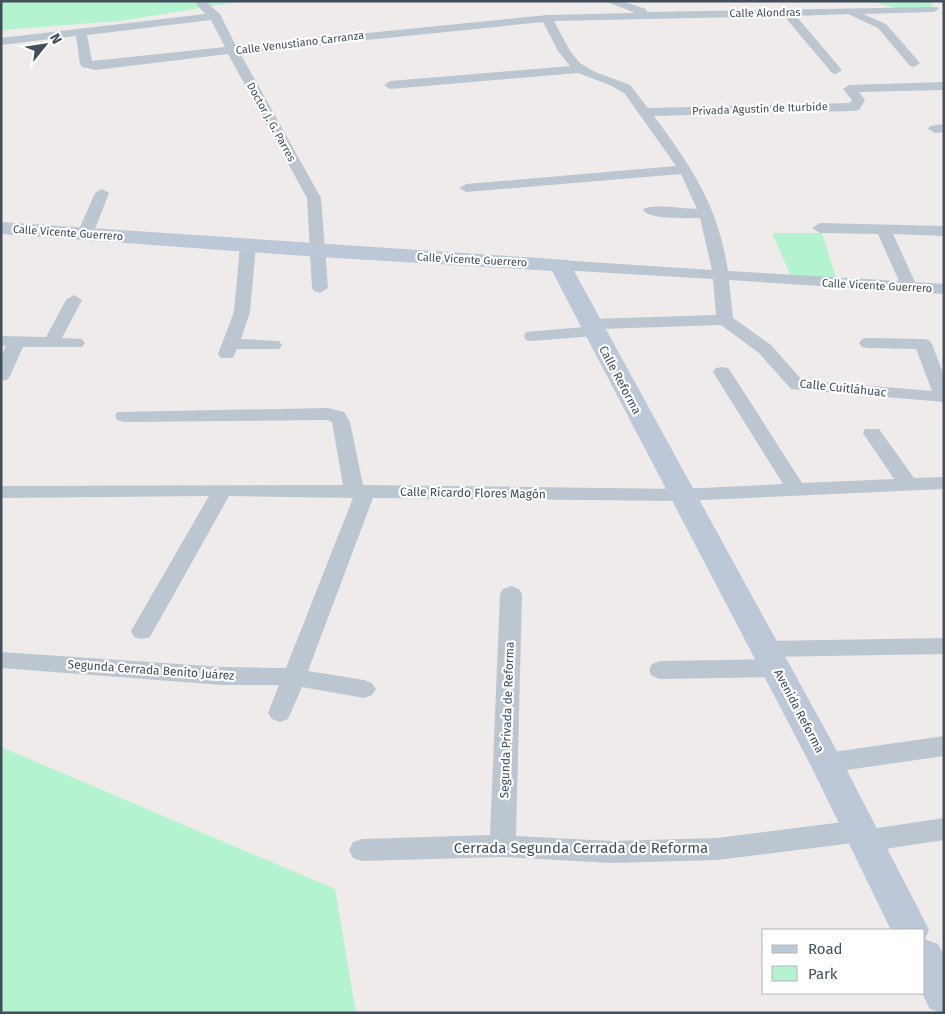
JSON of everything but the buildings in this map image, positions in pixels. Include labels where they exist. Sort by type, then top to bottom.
[{"type":"street","name":"Doctor J. G. Parres","points":[[199,1],[216,16],[243,72],[314,198],[320,251],[320,288]]},
{"type":"street","points":[[590,1],[592,18]]},
{"type":"street","name":"Calle Alondras","points":[[610,1],[658,16]]},
{"type":"street","points":[[735,13],[757,1]]},
{"type":"street","points":[[932,5],[944,18]]},
{"type":"street","name":"Calle Alondras","points":[[547,18],[847,11],[932,5]]},
{"type":"street","points":[[847,11],[882,26],[914,63]]},
{"type":"street","points":[[787,12],[836,70]]},
{"type":"street","points":[[1,42],[216,16]]},
{"type":"street","points":[[532,336],[592,327],[725,320],[721,274],[706,212],[693,184],[624,86],[589,75],[580,68],[565,54],[547,18]]},
{"type":"street","name":"Calle Venustiano Carranza","points":[[81,31],[86,64],[90,66],[390,32],[547,18]]},
{"type":"street","points":[[390,85],[580,68]]},
{"type":"street","name":"Privada Agustín de Iturbide","points":[[644,112],[854,107],[858,100],[850,89],[944,86]]},
{"type":"street","points":[[466,188],[684,170]]},
{"type":"street","points":[[85,234],[102,193]]},
{"type":"street","points":[[650,210],[674,214],[706,212]]},
{"type":"street","name":"Calle Vicente Guerrero","points":[[1,228],[320,251],[944,289]]},
{"type":"street","points":[[820,228],[944,231]]},
{"type":"street","points":[[882,229],[910,288]]},
{"type":"street","points":[[248,245],[242,312],[229,349],[273,345]]},
{"type":"street","name":"Calle Reforma","points":[[560,265],[681,495]]},
{"type":"street","points":[[51,343],[74,300]]},
{"type":"street","name":"Calle Cuitláhuac","points":[[725,320],[766,349],[797,385],[944,397]]},
{"type":"street","points":[[1,376],[9,341],[76,343]]},
{"type":"street","points":[[868,343],[923,344],[944,397]]},
{"type":"street","points":[[722,372],[796,489]]},
{"type":"street","points":[[124,416],[328,414],[337,416],[341,422],[360,492],[280,713]]},
{"type":"street","points":[[872,433],[908,484]]},
{"type":"street","name":"Calle Ricardo Flores Magón","points":[[1,492],[223,490],[681,495],[944,483]]},
{"type":"street","points":[[142,631],[223,490]]},
{"type":"street","name":"Avenida Reforma","points":[[681,495],[826,763],[909,929]]},
{"type":"street","name":"Segunda Privada de Reforma","points":[[503,846],[511,594]]},
{"type":"street","points":[[660,670],[770,659],[944,646]]},
{"type":"street","name":"Segunda Cerrada Benito Juárez","points":[[5,660],[223,676],[293,677],[364,688]]},
{"type":"street","points":[[826,763],[944,746]]},
{"type":"street","name":"Cerrada Segunda Cerrada de Reforma","points":[[362,850],[503,846],[611,852],[717,849],[944,829]]},
{"type":"street","points":[[925,958],[944,996]]},
{"type":"green space","points":[[1,1],[244,1],[120,21],[1,30]]},
{"type":"green space","points":[[871,1],[932,1],[933,9],[902,10]]},
{"type":"green space","points":[[772,233],[822,233],[838,284],[793,281]]},
{"type":"green space","points":[[1,747],[335,889],[356,1013],[1,1013]]}]
